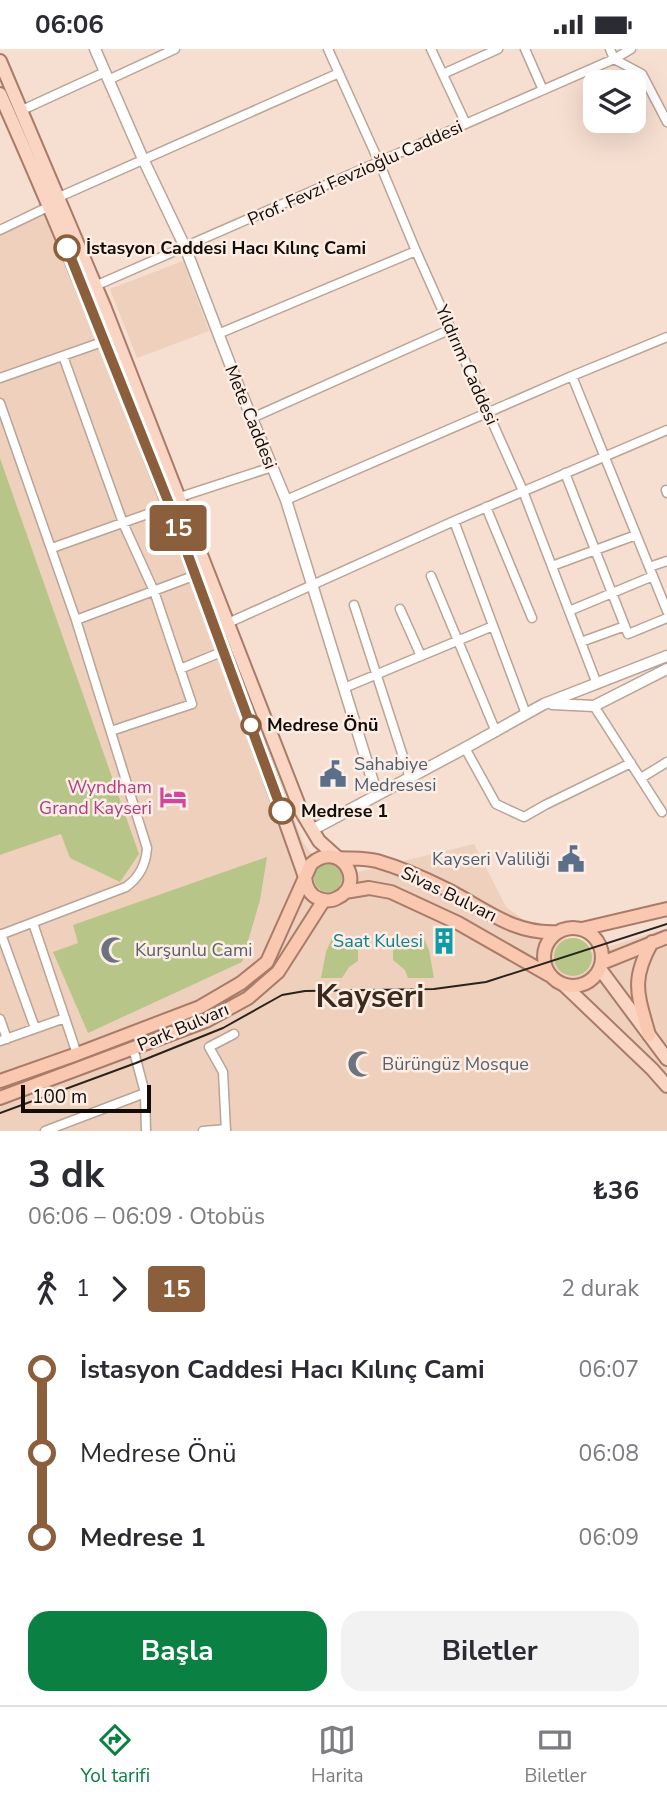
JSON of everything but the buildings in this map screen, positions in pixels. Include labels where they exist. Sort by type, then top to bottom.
[{"type":"highway","points":[[328,856],[338,858],[346,865],[350,874],[345,893],[334,900],[324,900],[312,894],[305,877],[311,863],[328,856]]},
{"type":"highway","name":"Sivas Bulvarı","points":[[338,858],[375,861],[445,889],[516,926],[541,932],[558,932]]},
{"type":"highway","name":"Park Bulvarı","points":[[0,1081],[200,1007],[241,983],[267,962],[305,877]]},
{"type":"highway","name":"Sivas Bulvarı","points":[[345,893],[369,888],[391,892],[458,923],[549,975]]},
{"type":"highway","name":"Park Bulvarı","points":[[0,1098],[206,1021],[248,997],[278,972],[324,900]]},
{"type":"highway","points":[[582,929],[597,940],[602,951],[601,966],[588,983],[564,985],[549,975],[544,963],[544,951],[549,940],[558,932],[667,909]]},
{"type":"highway","points":[[601,966],[667,937]]},
{"type":"highway","points":[[649,1035],[637,981],[652,942]]},
{"type":"main road","points":[[0,61],[105,341],[228,623],[301,811],[319,841],[338,858]]},
{"type":"main road","points":[[0,94],[95,286],[175,502],[196,575],[305,877]]},
{"type":"main road","points":[[601,966],[667,1059]]},
{"type":"main road","points":[[564,985],[667,1086]]},
{"type":"street","name":"Mete Caddesi","points":[[95,49],[185,247],[285,500],[377,796]]},
{"type":"street","points":[[20,111],[176,49]]},
{"type":"street","name":"Yıldırım Caddesi","points":[[328,49],[523,491],[597,684]]},
{"type":"street","points":[[431,49],[466,124]]},
{"type":"street","points":[[443,74],[498,49]]},
{"type":"street","points":[[525,49],[543,90]]},
{"type":"street","points":[[610,49],[614,59],[642,74],[667,122]]},
{"type":"street","name":"Prof. Fevzi Fevzioğlu Caddesi","points":[[95,286],[614,59],[631,49]]},
{"type":"street","points":[[0,230],[144,159],[339,73]]},
{"type":"street","points":[[218,334],[416,251]]},
{"type":"street","points":[[252,418],[451,329]]},
{"type":"street","points":[[285,500],[667,337]]},
{"type":"street","points":[[0,378],[105,341]]},
{"type":"street","points":[[63,356],[122,523],[154,591],[192,704],[111,731]]},
{"type":"street","points":[[572,376],[667,611]]},
{"type":"street","points":[[0,403],[76,620],[147,848],[141,872],[132,883],[120,890],[0,935],[35,1028]]},
{"type":"street","points":[[228,623],[454,521],[667,430]]},
{"type":"street","points":[[52,548],[272,467]]},
{"type":"street","points":[[565,473],[628,634],[667,618]]},
{"type":"street","points":[[486,507],[532,618]]},
{"type":"street","points":[[454,521],[526,715]]},
{"type":"street","points":[[552,566],[636,535]]},
{"type":"street","points":[[569,611],[612,593],[667,561]]},
{"type":"street","points":[[76,620],[196,575]]},
{"type":"street","points":[[432,576],[496,731]]},
{"type":"street","points":[[354,605],[410,778]]},
{"type":"street","points":[[400,609],[421,656]]},
{"type":"street","points":[[344,688],[493,627]]},
{"type":"street","points":[[581,642],[625,627]]},
{"type":"street","points":[[180,669],[224,652]]},
{"type":"street","points":[[312,830],[544,704],[667,656]]},
{"type":"street","points":[[544,704],[594,706],[667,669]]},
{"type":"street","points":[[594,706],[662,812]]},
{"type":"street","points":[[465,748],[496,804],[524,817],[631,763]]},
{"type":"street","points":[[641,778],[667,762]]},
{"type":"street","points":[[33,923],[77,1054]]},
{"type":"street","points":[[0,1019],[4,1040],[65,1018]]},
{"type":"street","points":[[203,1131],[226,1130],[223,1072],[209,1047],[234,1034]]},
{"type":"street","points":[[132,1048],[145,1093],[146,1131]]},
{"type":"street","points":[[45,1131],[145,1093]]},
{"type":"shaded area","points":[[55,206],[105,325],[303,842],[329,879],[474,844],[506,907],[523,919],[539,925],[561,924],[574,958],[667,928],[667,1131],[0,1131],[0,855],[61,834],[138,854],[0,458],[0,231]]},
{"type":"shaded area","points":[[183,261],[209,331],[137,358],[110,289]]},
{"type":"green space","points":[[0,458],[139,854],[120,882],[70,858],[61,834],[0,855]]},
{"type":"green space","points":[[267,857],[260,900],[242,962],[88,1033],[53,952],[78,943],[73,925]]},
{"type":"green space","points":[[328,864],[338,868],[342,878],[338,888],[328,892],[318,888],[314,878],[318,868]]},
{"type":"green space","points":[[422,934],[429,950],[434,978],[408,978],[405,970],[393,960],[393,943]]},
{"type":"green space","points":[[333,936],[358,944],[358,961],[349,967],[342,978],[321,978],[326,952]]},
{"type":"green space","points":[[573,938],[586,944],[592,957],[586,970],[573,976],[560,970],[554,957],[560,944]]},
{"type":"tram line","points":[[0,1113],[223,1028],[282,995],[305,991],[434,989],[486,982],[667,924]]},
{"type":"bus line","name":"15","points":[[67,248],[170,506],[282,811]]},
{"type":"place","name":"İstasyon Caddesi Hacı Kılınç Cami","points":[[67,248]]},
{"type":"place","name":"Medrese Önü","points":[[251,725]]},
{"type":"place","name":"Sahabiye Medresesi","points":[[333,774]]},
{"type":"place","name":"Wyndham Grand Kayseri","points":[[173,797]]},
{"type":"place","name":"Medrese 1","points":[[282,811]]},
{"type":"place","name":"Kayseri Valiliği","points":[[571,859]]},
{"type":"place","name":"Saat Kulesi","points":[[444,941]]},
{"type":"place","name":"Kurşunlu Cami","points":[[114,950]]},
{"type":"place","name":"Bürüngüz Mosque","points":[[361,1064]]},
{"type":"district","name":"Kayseri","points":[[370,996]]}]
